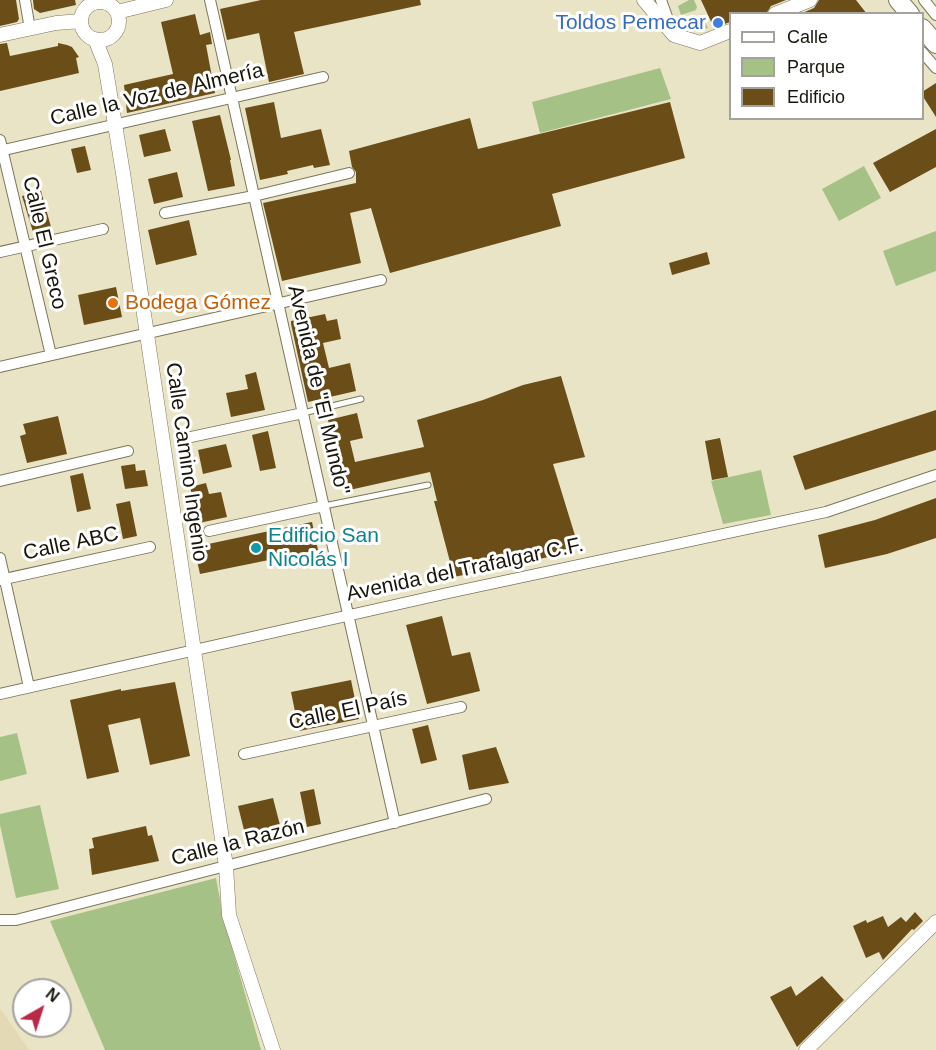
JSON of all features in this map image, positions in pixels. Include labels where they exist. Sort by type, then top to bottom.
[{"type":"highway","points":[[924,30],[936,44]]},
{"type":"street","points":[[25,0],[30,29]]},
{"type":"street","points":[[117,12],[166,0]]},
{"type":"street","name":"Avenida de \"El Mundo\"","points":[[210,0],[395,823]]},
{"type":"street","points":[[644,0],[674,35],[700,43],[729,31]]},
{"type":"street","points":[[661,0],[674,35]]},
{"type":"street","points":[[780,12],[810,0]]},
{"type":"street","points":[[924,0],[936,15]]},
{"type":"street","points":[[95,2],[108,4],[117,12],[119,24],[113,35],[102,39],[85,33],[81,21],[85,10],[95,2]]},
{"type":"street","points":[[0,35],[56,23],[81,21]]},
{"type":"street","name":"Calle Camino Ingenio","points":[[102,39],[226,867],[229,915],[273,1050]]},
{"type":"street","points":[[924,54],[936,68]]},
{"type":"street","name":"Calle la Voz de Almería","points":[[1,147],[115,126],[323,77]]},
{"type":"street","name":"Calle El Greco","points":[[1,147],[51,355]]},
{"type":"street","points":[[165,213],[254,196],[349,173]]},
{"type":"street","points":[[0,252],[102,229]]},
{"type":"street","points":[[0,367],[381,280]]},
{"type":"street","points":[[191,436],[303,412]]},
{"type":"street","points":[[0,481],[128,451]]},
{"type":"street","name":"Avenida del Trafalgar C.F.","points":[[0,694],[448,592],[826,512],[936,476]]},
{"type":"street","points":[[209,531],[324,506]]},
{"type":"street","name":"Calle ABC","points":[[2,579],[150,548]]},
{"type":"street","points":[[0,558],[2,579],[29,687]]},
{"type":"street","name":"Calle El País","points":[[244,754],[461,707]]},
{"type":"street","name":"Calle la Razón","points":[[0,920],[16,920],[486,800]]},
{"type":"street","points":[[806,1050],[936,922]]},
{"type":"lane","points":[[303,412],[361,399]]},
{"type":"lane","points":[[324,506],[428,485]]},
{"type":"green space","points":[[694,0],[696,10],[681,15],[678,6]]},
{"type":"green space","points":[[701,14],[708,28],[694,32],[682,25],[682,22],[694,21]]},
{"type":"green space","points":[[660,68],[671,99],[540,133],[532,102]]},
{"type":"green space","points":[[864,166],[881,198],[839,221],[822,189]]},
{"type":"green space","points":[[936,231],[936,271],[896,286],[883,251]]},
{"type":"green space","points":[[761,470],[771,515],[723,524],[711,481]]},
{"type":"green space","points":[[17,733],[27,774],[0,781],[0,737]]},
{"type":"green space","points":[[40,805],[59,889],[16,898],[0,825],[0,814]]},
{"type":"green space","points":[[216,878],[223,916],[261,1050],[105,1050],[50,921]]},
{"type":"sand","points":[[0,1008],[12,1025],[12,1038],[21,1038],[29,1050],[0,1050]]},
{"type":"building","points":[[0,0],[16,0],[19,19],[17,22],[0,26]]},
{"type":"building","points":[[33,0],[75,0],[76,5],[40,13],[34,9]]},
{"type":"building","points":[[261,0],[420,0],[421,5],[294,32],[304,74],[269,82],[259,33],[227,40],[220,9]]},
{"type":"building","points":[[701,0],[786,0],[771,6],[767,12],[729,12],[729,22],[714,28]]},
{"type":"building","points":[[819,0],[856,0],[865,12],[805,12],[814,8]]},
{"type":"building","points":[[195,14],[200,35],[210,32],[212,44],[206,45],[215,93],[127,113],[124,85],[173,74],[161,22]]},
{"type":"building","points":[[7,43],[10,56],[58,46],[58,43],[72,47],[79,57],[76,58],[79,73],[0,91],[0,44]]},
{"type":"building","points":[[936,83],[936,117],[924,98],[924,91]]},
{"type":"building","points":[[274,102],[281,138],[321,129],[330,165],[314,168],[313,165],[287,171],[288,174],[260,180],[245,108]]},
{"type":"building","points":[[670,102],[685,158],[552,194],[561,226],[390,273],[371,208],[350,213],[361,263],[282,281],[263,203],[356,183],[356,172],[352,167],[349,151],[470,118],[478,149]]},
{"type":"building","points":[[220,115],[235,186],[208,191],[192,121]]},
{"type":"building","points":[[165,129],[171,151],[144,157],[139,135]]},
{"type":"building","points":[[936,129],[936,167],[890,192],[873,163]]},
{"type":"building","points":[[85,146],[91,170],[77,173],[71,149]]},
{"type":"building","points":[[177,172],[183,197],[154,204],[148,179]]},
{"type":"building","points":[[41,191],[51,227],[33,232],[22,196]]},
{"type":"building","points":[[189,220],[197,255],[156,265],[148,230]]},
{"type":"building","points":[[707,252],[710,264],[672,275],[669,263]]},
{"type":"building","points":[[116,287],[122,317],[84,325],[78,295]]},
{"type":"building","points":[[325,314],[327,321],[337,319],[341,339],[323,343],[329,368],[350,363],[356,391],[308,402],[291,321]]},
{"type":"building","points":[[256,372],[265,410],[231,417],[226,393],[248,389],[245,375]]},
{"type":"building","points":[[561,376],[585,457],[553,464],[577,542],[569,544],[572,552],[454,577],[434,501],[437,501],[430,472],[345,491],[328,420],[357,413],[363,438],[350,441],[355,462],[424,447],[417,420],[523,385]]},
{"type":"building","points":[[936,410],[936,450],[805,490],[793,456]]},
{"type":"building","points":[[58,416],[67,454],[27,463],[20,436],[26,434],[23,424]]},
{"type":"building","points":[[268,431],[276,468],[260,471],[252,435]]},
{"type":"building","points":[[720,438],[728,477],[712,480],[705,441]]},
{"type":"building","points":[[226,444],[232,467],[203,474],[198,450]]},
{"type":"building","points":[[135,464],[136,471],[145,470],[148,486],[125,489],[121,466]]},
{"type":"building","points":[[83,473],[91,509],[77,512],[70,476]]},
{"type":"building","points":[[206,483],[209,494],[221,492],[227,517],[199,523],[190,487]]},
{"type":"building","points":[[936,498],[936,538],[887,554],[825,568],[818,535],[875,520]]},
{"type":"building","points":[[130,501],[137,536],[123,539],[116,504]]},
{"type":"building","name":"Edificio San Nicolás I","points":[[312,522],[318,550],[200,574],[194,547]]},
{"type":"building","points":[[442,616],[452,656],[470,652],[480,691],[427,704],[406,625]]},
{"type":"building","points":[[351,680],[359,719],[299,731],[291,692]]},
{"type":"building","points":[[175,682],[190,756],[150,765],[140,718],[108,725],[119,772],[87,779],[70,700],[121,689],[121,691]]},
{"type":"building","points":[[428,725],[437,760],[421,764],[412,729]]},
{"type":"building","points":[[496,747],[509,783],[469,790],[462,755]]},
{"type":"building","points":[[314,789],[321,824],[307,827],[300,792]]},
{"type":"building","points":[[273,798],[282,833],[247,842],[238,806]]},
{"type":"building","points":[[146,826],[148,836],[152,835],[159,861],[92,875],[89,849],[94,848],[92,838]]},
{"type":"building","points":[[915,912],[923,921],[914,930],[912,929],[883,960],[879,952],[866,958],[853,926],[883,916],[888,927],[901,917],[906,922]]},
{"type":"building","points":[[822,976],[844,1000],[797,1047],[770,997],[791,986],[796,996]]},
{"type":"place","name":"Toldos Pemecar","points":[[718,23]]},
{"type":"place","name":"Bodega Gómez","points":[[113,303]]},
{"type":"place","name":"Edificio San Nicolás I","points":[[256,548]]}]
